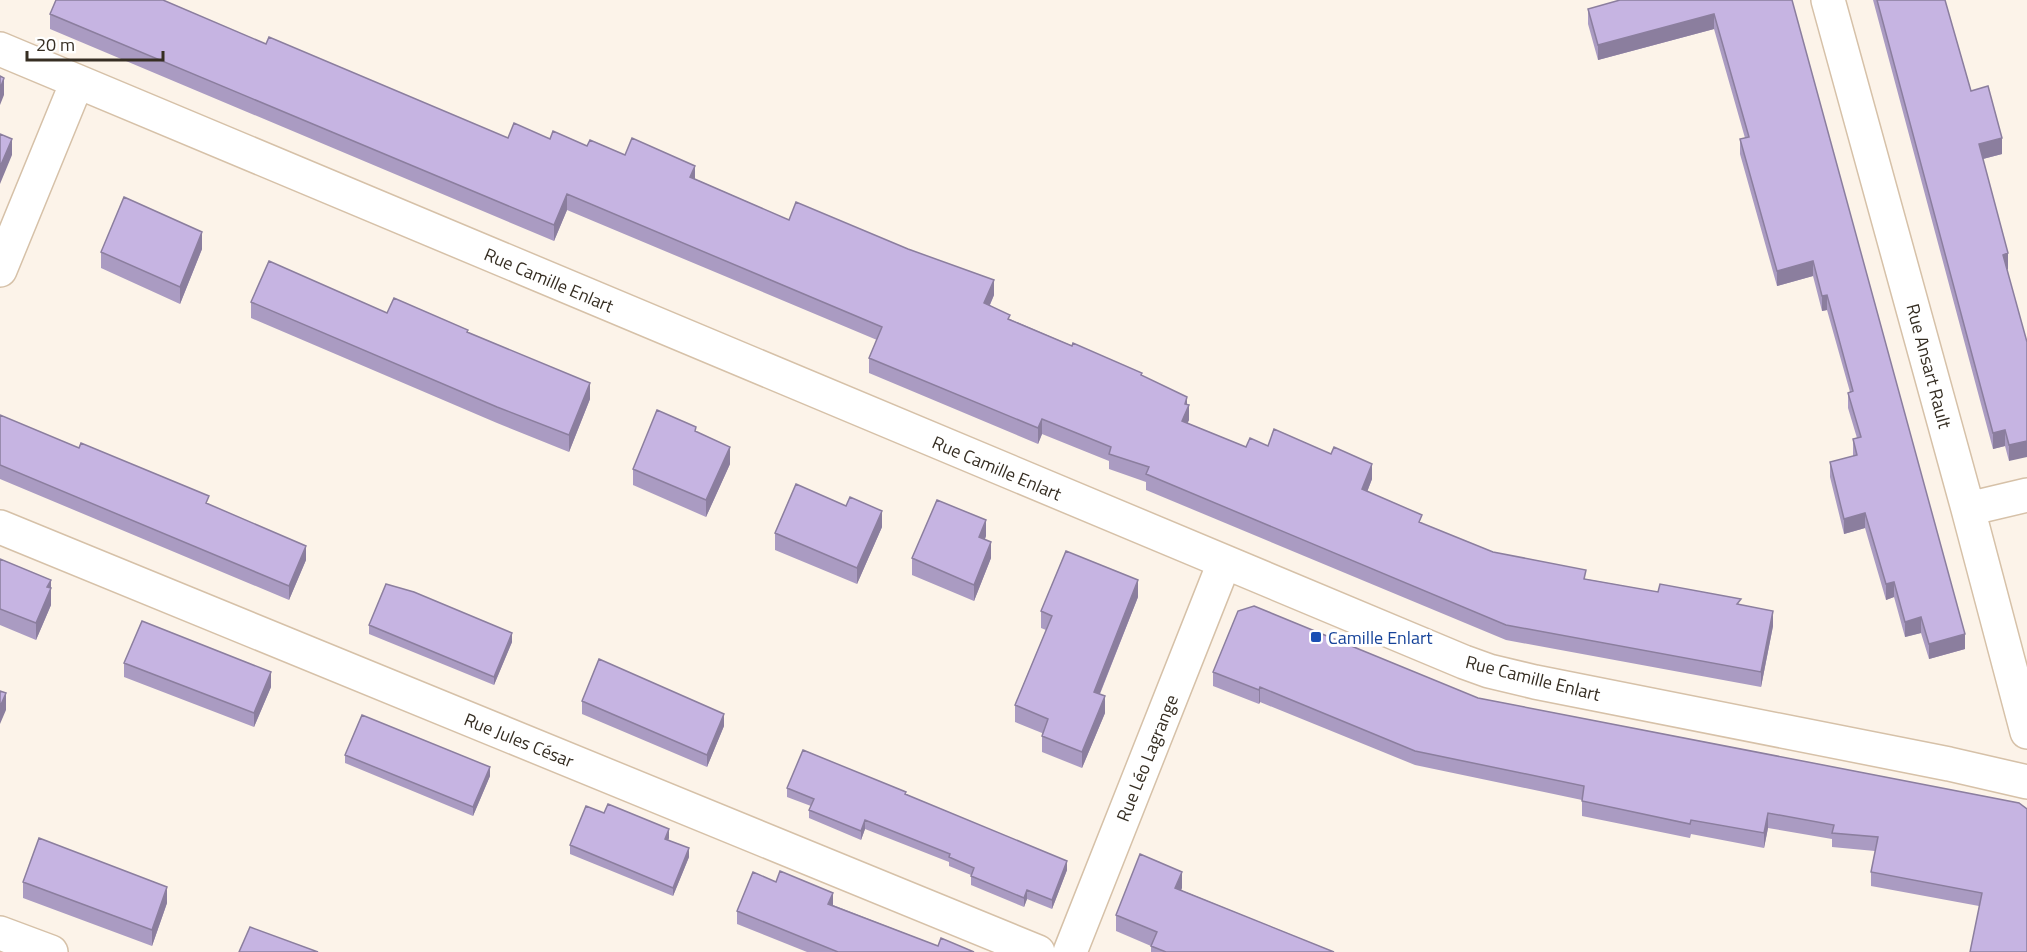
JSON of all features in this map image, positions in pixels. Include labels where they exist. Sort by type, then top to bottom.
[{"type":"street","name":"Rue Ansart Rault","points":[[1828,0],[2027,732]]},
{"type":"street","name":"Rue Camille Enlart","points":[[0,49],[1224,563],[1489,671],[1950,764],[2027,782]]},
{"type":"street","points":[[0,270],[76,82]]},
{"type":"street","points":[[1968,509],[2027,495]]},
{"type":"street","name":"Rue Jules César","points":[[0,527],[1038,952]]},
{"type":"street","name":"Rue Léo Lagrange","points":[[1070,952],[1224,563]]},
{"type":"street","points":[[0,933],[51,952]]},
{"type":"building","points":[[56,0],[163,0],[266,44],[269,37],[508,138],[514,123],[550,139],[553,131],[587,146],[590,140],[625,155],[632,138],[695,166],[690,177],[789,220],[796,202],[908,249],[994,280],[984,303],[1010,315],[1008,319],[1072,346],[1073,343],[1142,373],[1141,375],[1187,397],[1185,404],[1189,405],[1182,421],[1246,447],[1250,438],[1268,446],[1274,429],[1331,454],[1334,447],[1372,464],[1362,489],[1422,515],[1419,522],[1493,552],[1586,570],[1584,579],[1658,592],[1660,584],[1741,599],[1737,604],[1773,611],[1761,672],[1506,625],[1146,474],[1149,467],[1109,454],[1111,447],[1042,419],[1038,428],[869,358],[882,327],[567,194],[554,225],[50,14]]},
{"type":"building","points":[[1620,0],[1792,0],[1965,634],[1929,644],[1921,617],[1905,622],[1894,582],[1886,584],[1865,513],[1844,519],[1830,462],[1857,455],[1853,439],[1861,437],[1848,393],[1853,391],[1827,295],[1822,296],[1813,261],[1777,271],[1740,139],[1749,137],[1714,14],[1598,45],[1588,9]]},
{"type":"building","points":[[1877,0],[1945,0],[1971,91],[1988,86],[2002,138],[1979,144],[2008,253],[2003,255],[2027,342],[2027,441],[2009,445],[2005,430],[1993,433]]},
{"type":"building","points":[[0,76],[4,78],[0,89]]},
{"type":"building","points":[[0,134],[12,139],[0,167]]},
{"type":"building","points":[[124,197],[202,232],[180,287],[101,252]]},
{"type":"building","points":[[269,261],[387,313],[394,298],[468,330],[467,332],[590,383],[569,435],[497,407],[251,302]]},
{"type":"building","points":[[657,410],[696,427],[695,431],[730,447],[706,500],[633,469]]},
{"type":"building","points":[[0,415],[79,448],[81,443],[209,496],[206,503],[306,546],[289,586],[0,465]]},
{"type":"building","points":[[796,484],[846,506],[850,497],[882,511],[857,568],[775,533]]},
{"type":"building","points":[[937,500],[986,520],[979,537],[991,542],[974,585],[912,558]]},
{"type":"building","points":[[1066,551],[1138,580],[1094,692],[1105,696],[1082,752],[1042,736],[1048,719],[1015,705],[1052,616],[1041,611]]},
{"type":"building","points":[[0,559],[51,580],[47,587],[51,588],[36,623],[0,609]]},
{"type":"building","points":[[386,584],[414,592],[512,633],[494,677],[369,625]]},
{"type":"building","points":[[1254,606],[1478,698],[2019,803],[2027,809],[2027,952],[1970,952],[1982,893],[1871,872],[1878,837],[1832,833],[1834,825],[1768,813],[1764,833],[1691,820],[1690,824],[1582,801],[1584,786],[1415,751],[1260,687],[1259,690],[1213,672],[1238,611]]},
{"type":"building","points":[[142,621],[271,672],[254,713],[124,663]]},
{"type":"building","points":[[599,659],[724,714],[707,755],[582,701]]},
{"type":"building","points":[[0,691],[6,693],[0,707]]},
{"type":"building","points":[[362,715],[490,767],[473,807],[345,755]]},
{"type":"building","points":[[803,750],[1067,861],[1052,900],[1027,890],[1024,898],[971,876],[974,868],[949,857],[950,854],[865,820],[861,831],[809,810],[814,799],[787,788]]},
{"type":"building","points":[[608,804],[669,829],[665,839],[689,848],[673,888],[570,845],[586,806],[604,813]]},
{"type":"building","points":[[39,838],[167,887],[152,930],[23,882]]},
{"type":"building","points":[[1140,854],[1182,872],[1175,888],[1334,952],[1166,952],[1151,946],[1157,932],[1116,915]]},
{"type":"building","points":[[780,871],[833,893],[828,904],[938,946],[941,938],[974,952],[838,952],[737,911],[753,872],[776,882]]},
{"type":"building","points":[[250,927],[318,952],[239,952]]},
{"type":"place","name":"Camille Enlart","points":[[1316,637]]}]
